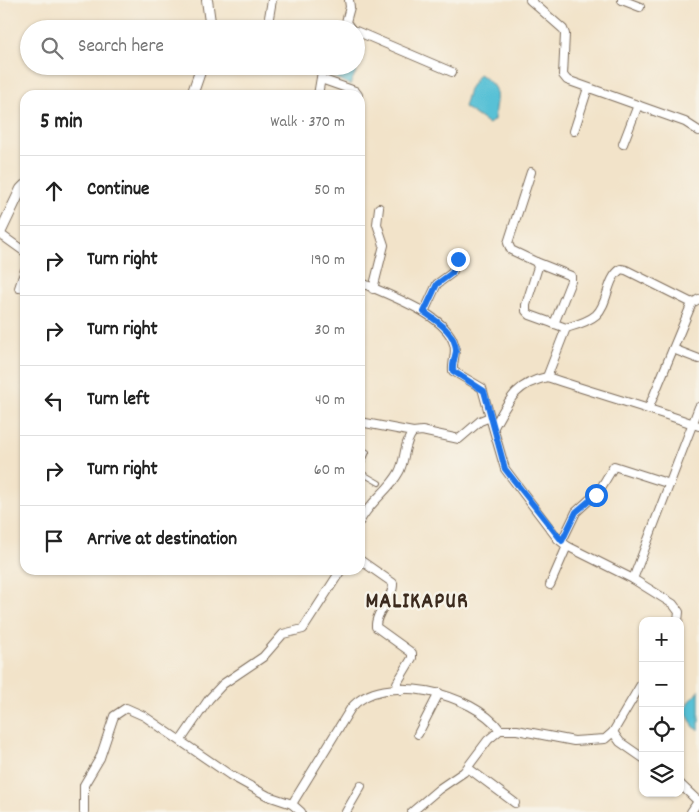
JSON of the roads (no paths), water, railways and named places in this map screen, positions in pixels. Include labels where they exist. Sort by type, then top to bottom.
[{"type":"street","points":[[207,0],[210,20]]},
{"type":"street","points":[[269,20],[272,0]]},
{"type":"street","points":[[348,20],[349,0]]},
{"type":"street","points":[[530,0],[563,29],[565,34],[563,75],[567,80],[685,122],[699,131]]},
{"type":"street","points":[[622,0],[640,7]]},
{"type":"street","points":[[365,35],[452,72]]},
{"type":"street","points":[[194,90],[199,75]]},
{"type":"street","points":[[319,90],[322,75]]},
{"type":"street","points":[[321,78],[352,90]]},
{"type":"street","points":[[574,131],[588,88]]},
{"type":"street","points":[[623,144],[638,105]]},
{"type":"street","points":[[531,172],[508,243],[511,250],[571,276],[572,280],[554,324]]},
{"type":"street","points":[[20,191],[0,234],[20,248]]},
{"type":"street","points":[[373,289],[384,244],[376,224],[380,208]]},
{"type":"street","points":[[424,312],[437,284],[452,273],[458,259]]},
{"type":"street","points":[[536,262],[538,267],[526,310],[530,315],[566,328],[595,316],[613,278],[621,269],[696,301],[673,349],[649,407]]},
{"type":"street","points":[[365,285],[424,312],[443,325],[454,342],[456,350],[453,371],[482,388],[502,462],[510,476],[564,544],[633,579],[673,604],[679,612],[678,617]]},
{"type":"street","points":[[547,377],[566,328]]},
{"type":"street","points":[[673,349],[699,359]]},
{"type":"street","points":[[494,427],[511,395],[519,388],[547,377],[612,398],[649,407],[696,425]]},
{"type":"street","points":[[633,579],[670,484],[696,425],[699,407]]},
{"type":"street","points":[[365,423],[413,432],[422,431],[459,439],[480,421],[490,418]]},
{"type":"street","points":[[365,513],[373,500],[398,474],[403,452],[413,432]]},
{"type":"street","points":[[550,585],[576,512],[599,491],[614,466],[670,484]]},
{"type":"street","points":[[365,563],[393,583],[393,590],[377,618],[376,627],[412,653],[412,658],[397,683],[401,690]]},
{"type":"street","points":[[181,740],[209,699],[222,684],[263,657],[283,634],[303,628],[338,575]]},
{"type":"street","points":[[412,812],[468,768],[488,740],[500,730],[516,730],[574,741],[605,739],[613,732],[639,688]]},
{"type":"street","points":[[292,804],[358,700],[375,693],[401,690],[439,693],[451,697],[479,712],[491,720],[500,730]]},
{"type":"street","points":[[418,734],[439,693]]},
{"type":"street","points":[[84,812],[86,780],[100,758],[114,716],[126,708],[181,740],[239,780],[268,796],[292,804],[301,812]]},
{"type":"street","points":[[613,732],[620,742],[639,755]]},
{"type":"street","points":[[468,768],[515,803]]},
{"type":"street","points":[[346,812],[361,786]]},
{"type":"street","points":[[684,788],[699,801],[691,812]]},
{"type":"lane","points":[[365,475],[379,483]]},
{"type":"water","points":[[479,74],[492,85],[496,94],[494,120],[489,124],[464,107],[469,89]]},
{"type":"water","points":[[330,75],[355,75],[350,85]]},
{"type":"water","points":[[699,690],[699,730],[694,727],[684,709]]},
{"type":"district","name":"MALIKAPUR","points":[[417,602]]}]
